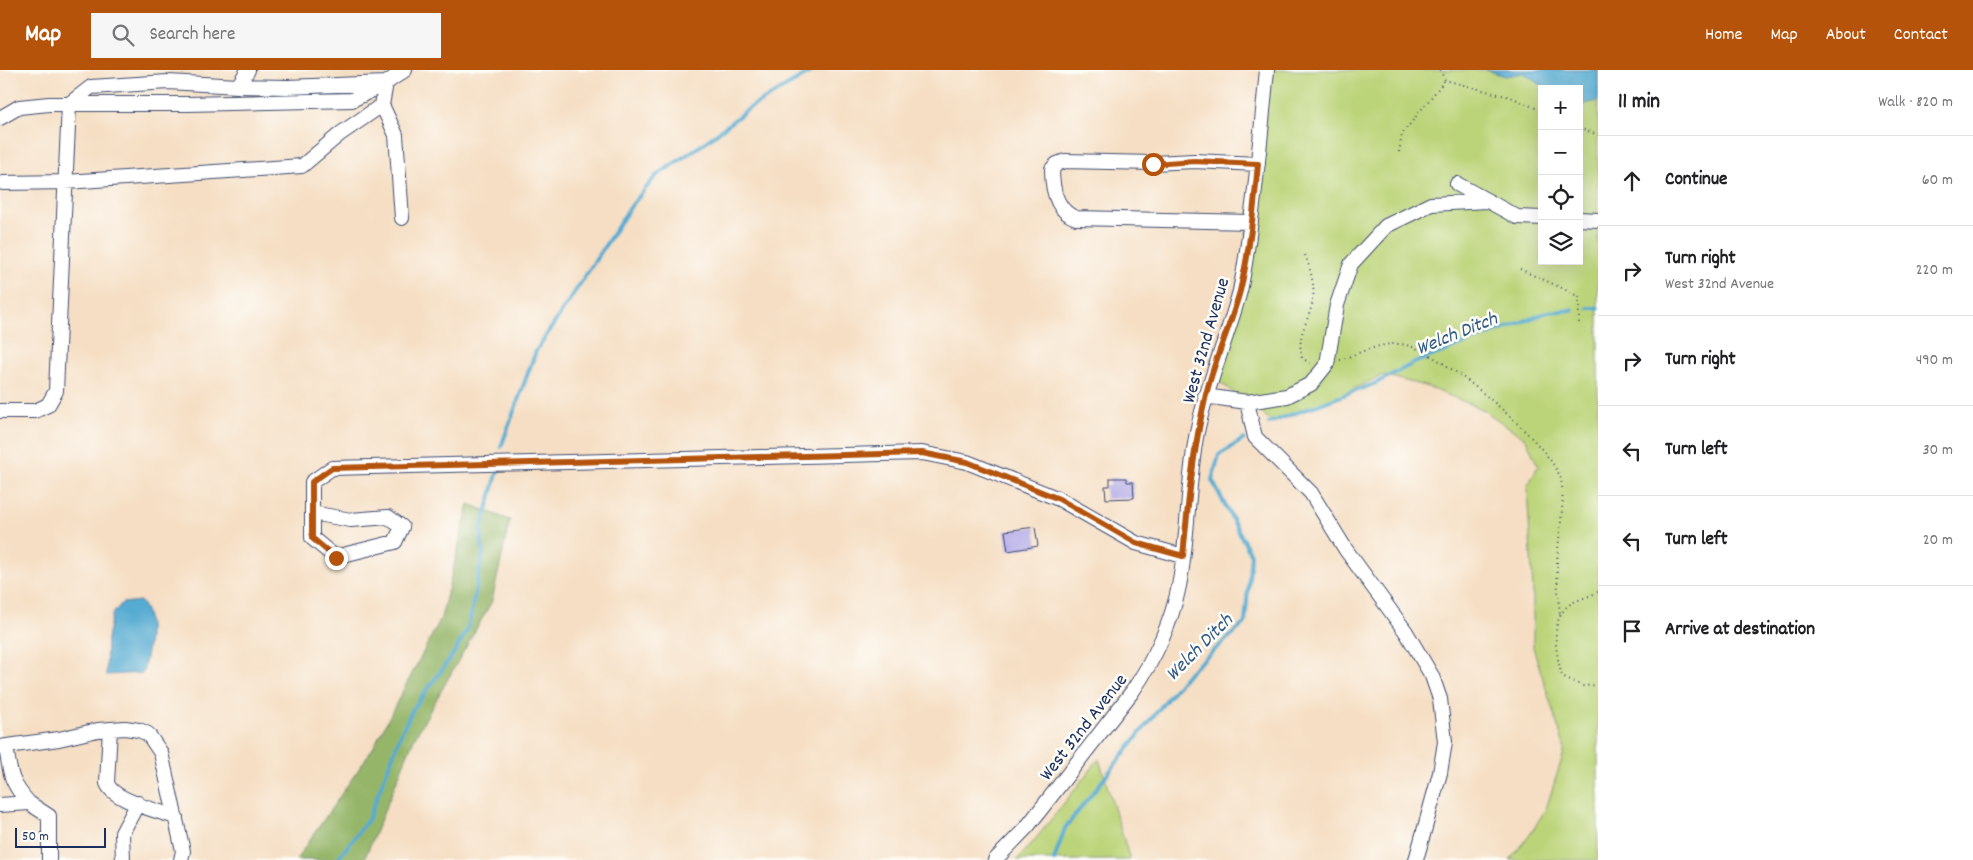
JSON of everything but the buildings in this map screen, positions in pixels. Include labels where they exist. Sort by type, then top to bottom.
[{"type":"street","points":[[238,86],[248,70]]},
{"type":"street","points":[[0,118],[19,108],[49,104],[352,100],[386,83],[405,70]]},
{"type":"street","name":"West 32nd Avenue","points":[[995,860],[1027,827],[1132,692],[1144,675],[1169,623],[1179,586],[1191,465],[1205,396],[1240,290],[1251,222],[1267,70]]},
{"type":"street","points":[[0,411],[35,411],[48,405],[56,391],[69,104],[90,87],[169,76],[238,86],[287,87],[386,83]]},
{"type":"street","points":[[386,83],[382,105],[396,135],[402,218]]},
{"type":"street","points":[[3,183],[66,182],[302,166],[340,134],[382,105]]},
{"type":"street","points":[[1251,222],[1076,218],[1066,214],[1058,203],[1052,182],[1052,169],[1057,164],[1065,161],[1153,164],[1194,161],[1258,164]]},
{"type":"street","points":[[1457,184],[1517,217],[1538,218]]},
{"type":"street","points":[[1205,396],[1247,402],[1287,396],[1311,384],[1327,364],[1337,305],[1351,264],[1386,226],[1431,204],[1488,201]]},
{"type":"street","points":[[1583,219],[1598,220]]},
{"type":"street","points":[[1247,402],[1255,437],[1311,493],[1346,550],[1406,632],[1432,676],[1440,699],[1445,742],[1440,774],[1416,860]]},
{"type":"street","points":[[312,513],[350,520],[388,517],[402,526],[395,542],[336,558],[312,538],[312,513],[312,482],[332,468],[922,453],[967,462],[1059,499],[1136,543],[1183,556]]},
{"type":"street","points":[[49,860],[49,816],[30,803],[14,784],[3,746],[59,739],[98,730],[139,730],[148,734],[161,753],[183,851],[181,860]]},
{"type":"street","points":[[110,730],[107,783],[109,789],[120,797],[176,817]]},
{"type":"street","points":[[0,804],[30,803]]},
{"type":"street","points":[[123,860],[122,833],[138,803]]},
{"type":"path","points":[[1440,70],[1445,80],[1512,98],[1538,109]]},
{"type":"path","points":[[1399,152],[1402,134],[1445,80]]},
{"type":"path","points":[[1583,129],[1598,135]]},
{"type":"path","points":[[1305,255],[1310,268],[1312,304],[1299,344],[1302,358],[1311,364],[1327,364],[1388,344],[1407,344],[1446,364],[1502,410],[1537,442],[1554,464],[1561,480],[1562,505],[1557,567],[1560,617]]},
{"type":"path","points":[[1520,269],[1541,280],[1564,288],[1579,297],[1579,326]]},
{"type":"path","points":[[1598,592],[1570,604],[1557,622],[1557,658],[1562,676],[1583,686],[1598,685]]},
{"type":"green space","points":[[1269,70],[1598,70],[1598,860],[1510,860],[1529,836],[1546,809],[1565,749],[1533,647],[1533,590],[1527,487],[1538,466],[1526,439],[1482,409],[1428,387],[1383,375],[1326,402],[1273,422],[1213,377],[1241,270]]},
{"type":"green space","points":[[469,504],[510,520],[492,601],[414,739],[364,860],[296,860],[373,748],[441,618]]},
{"type":"green space","points":[[1099,759],[1130,860],[1017,860],[1034,841]]},
{"type":"water","points":[[1486,70],[1598,70],[1598,101],[1583,104],[1583,85],[1541,85],[1524,73],[1505,76]]},
{"type":"water","points":[[140,601],[148,616],[149,626],[143,673],[106,675],[107,638],[112,615],[122,603]]},
{"type":"waterway","points":[[501,447],[536,351],[631,206],[656,176],[703,144],[748,109],[814,70]]},
{"type":"waterway","name":"Welch Ditch","points":[[1588,308],[1598,308]]},
{"type":"waterway","name":"Welch Ditch","points":[[1269,423],[1374,384],[1414,363],[1548,312],[1573,310]]},
{"type":"waterway","name":"Welch Ditch","points":[[1054,860],[1065,828],[1186,675],[1245,623],[1251,555],[1212,480],[1219,455],[1244,439]]},
{"type":"waterway","points":[[337,860],[368,820],[403,729],[413,709],[454,653],[468,628],[483,553],[481,531],[498,470]]},
{"type":"route","points":[[336,558],[312,538],[312,482],[332,468],[922,453],[967,462],[1059,499],[1136,543],[1183,556],[1191,465],[1197,432],[1205,396],[1240,290],[1248,248],[1258,164],[1194,161],[1153,164]]}]
